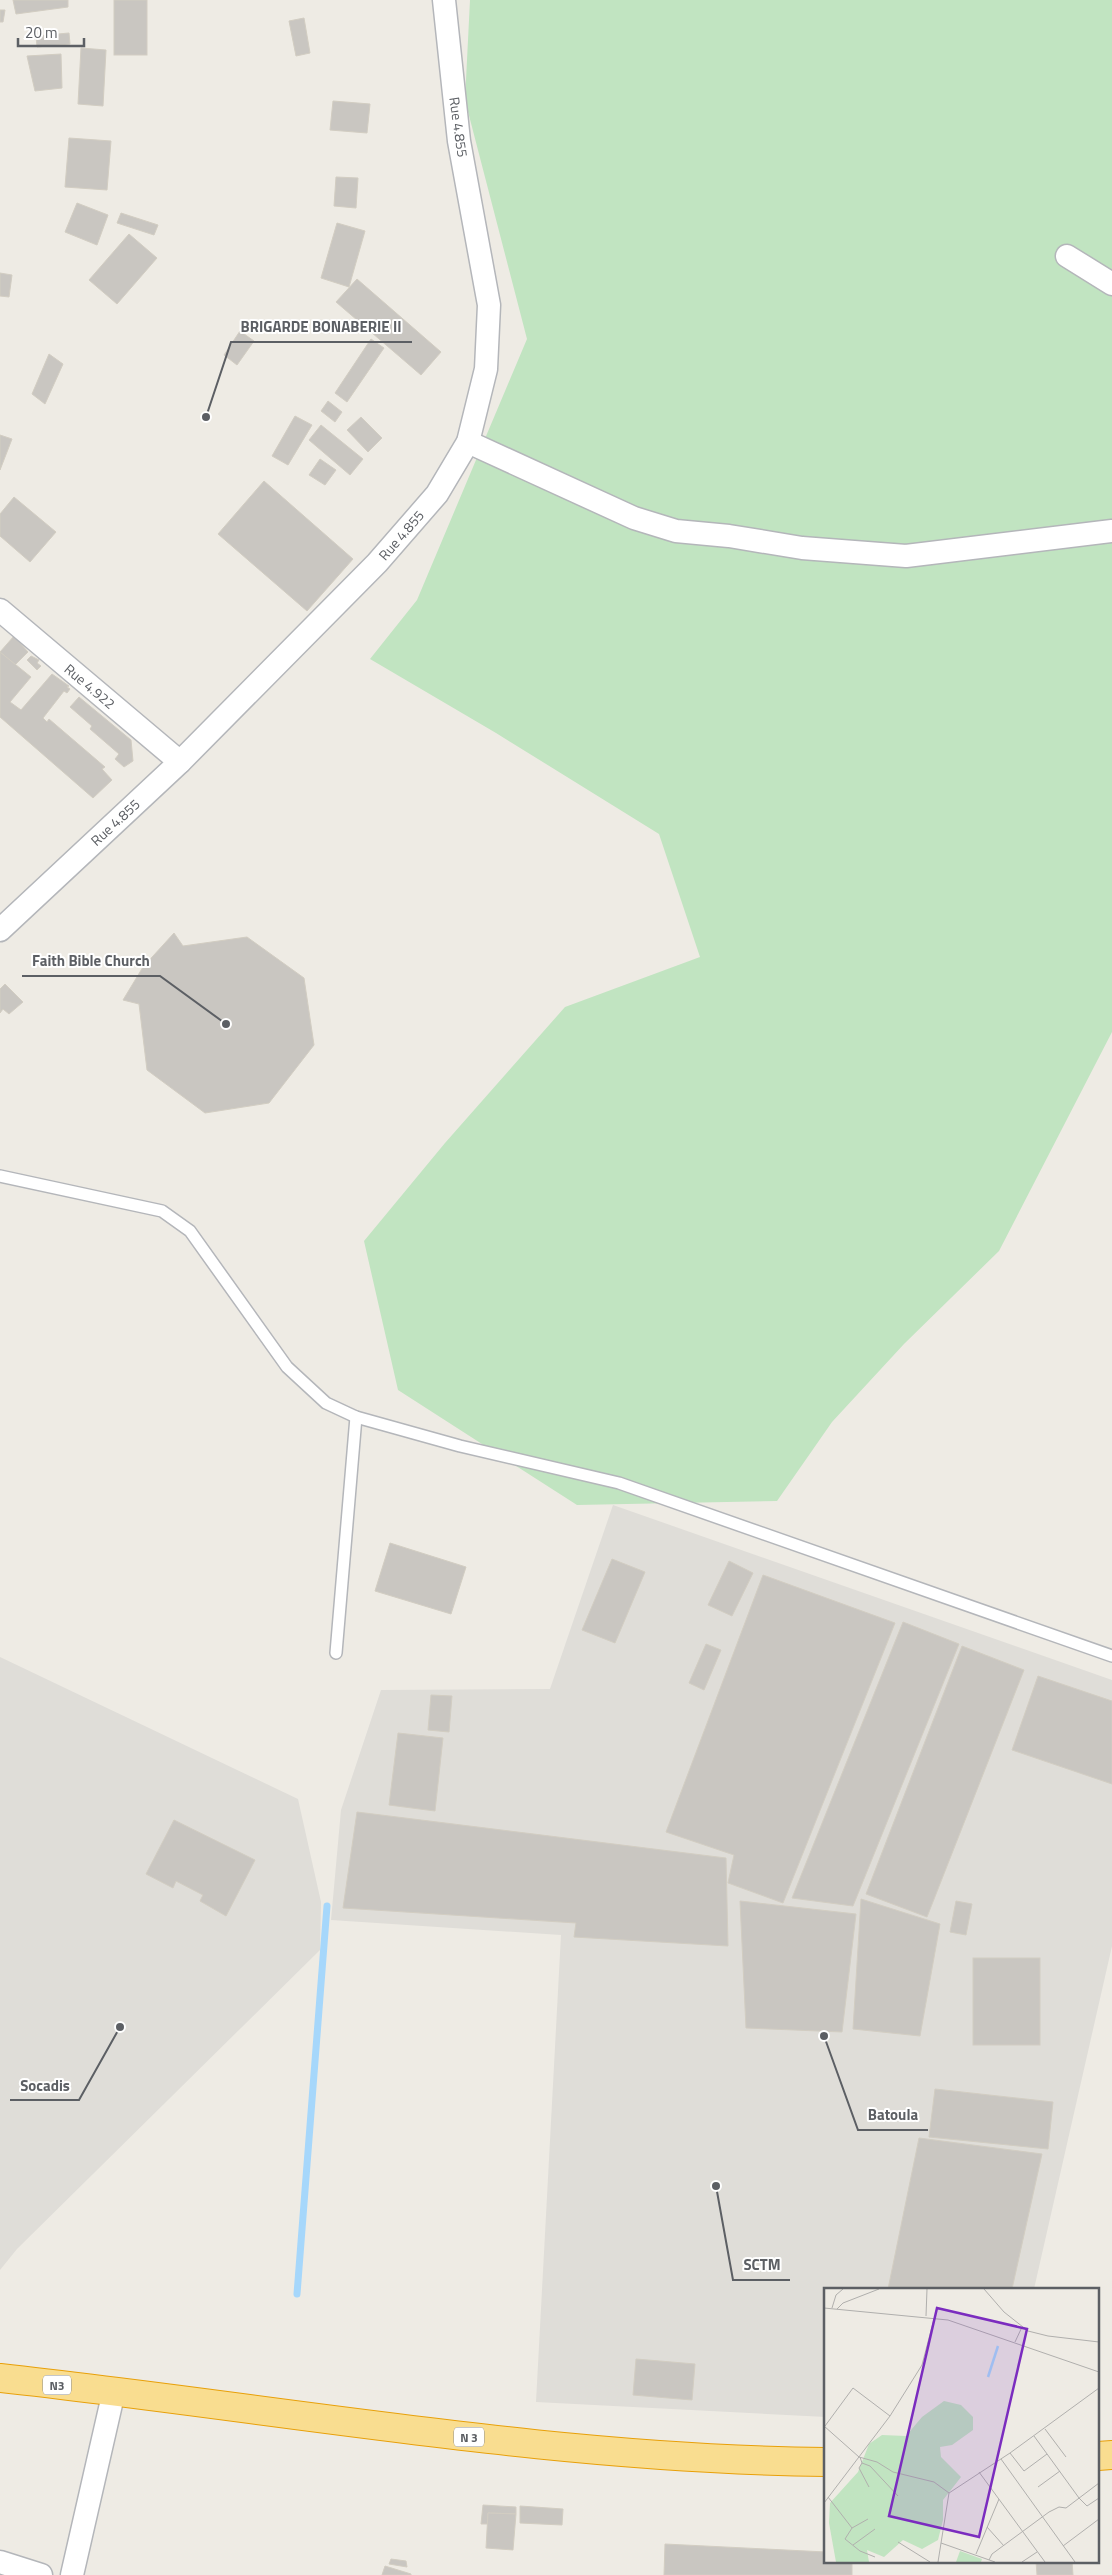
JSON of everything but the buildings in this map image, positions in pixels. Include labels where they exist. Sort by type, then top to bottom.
[{"type":"highway","name":"N3","points":[[0,2378],[114,2391]]},
{"type":"highway","name":"N 3","points":[[114,2391],[560,2448],[758,2461],[824,2462]]},
{"type":"street","name":"Rue 4.855","points":[[0,930],[180,762],[377,563],[437,494],[468,442],[486,369],[489,305],[459,141],[444,0]]},
{"type":"street","points":[[1067,256],[1112,284]]},
{"type":"street","points":[[468,442],[634,518],[676,532],[729,536],[802,548],[906,556],[1112,532]]},
{"type":"street","name":"Rue 4.922","points":[[0,610],[180,762]]},
{"type":"street","points":[[72,2575],[114,2391]]},
{"type":"street","points":[[0,2562],[41,2575]]},
{"type":"lane","points":[[0,1176],[162,1211],[190,1231],[288,1367],[326,1403],[356,1417],[460,1446],[619,1483],[1112,1656]]},
{"type":"lane","points":[[336,1653],[356,1417]]},
{"type":"shaded area","points":[[613,1505],[1112,1680],[1112,1946],[1034,2288],[824,2288],[824,2417],[536,2402],[561,1935],[331,1920],[341,1810],[381,1690],[550,1689]]},
{"type":"shaded area","points":[[0,1657],[298,1799],[321,1902],[320,1950],[17,2249],[0,2270]]},
{"type":"green space","points":[[470,0],[1112,0],[1112,1032],[999,1251],[904,1344],[832,1422],[777,1501],[577,1505],[398,1390],[364,1241],[445,1143],[565,1007],[700,957],[659,834],[496,733],[370,659],[417,600],[527,339],[465,100]]},
{"type":"waterway","points":[[297,2294],[327,1906]]},
{"type":"place","name":"BRIGARDE BONABERIE II","points":[[206,417]]},
{"type":"place","name":"Faith Bible Church","points":[[226,1024]]},
{"type":"place","name":"Socadis","points":[[120,2027]]},
{"type":"place","name":"Batoula","points":[[824,2036]]},
{"type":"place","name":"SCTM","points":[[716,2186]]}]
